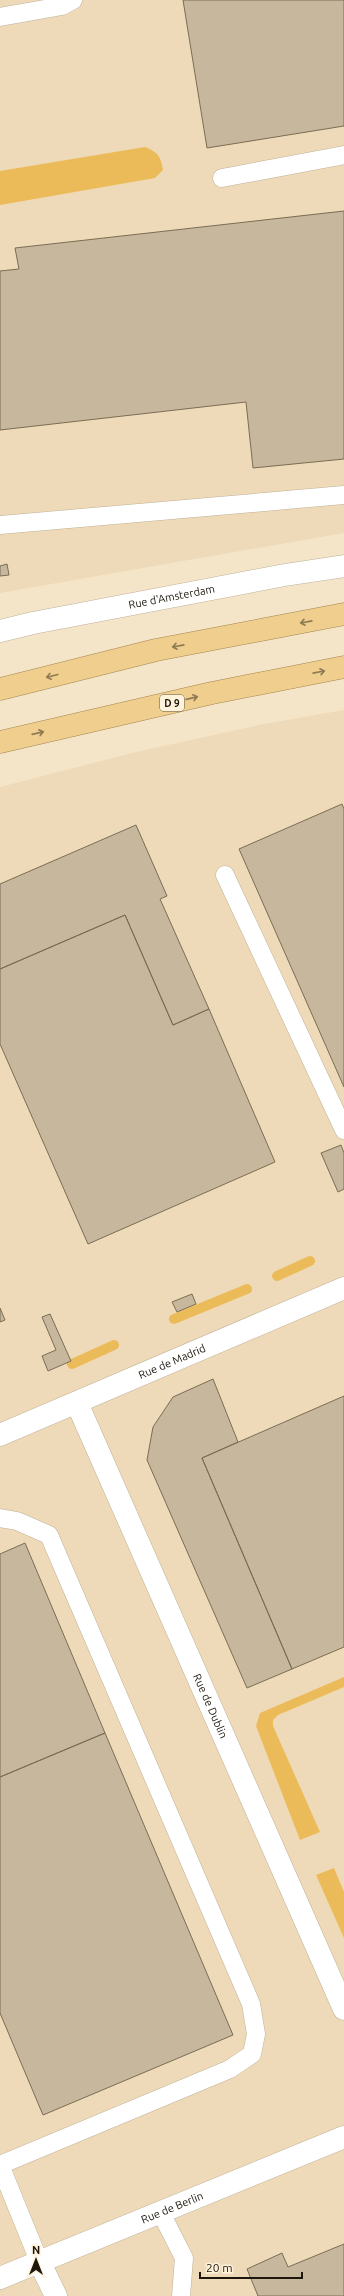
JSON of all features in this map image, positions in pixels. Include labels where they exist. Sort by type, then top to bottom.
[{"type":"highway","points":[[0,689],[156,650],[344,614]]},
{"type":"highway","name":"D 9","points":[[0,742],[212,694],[344,667]]},
{"type":"street","name":"Rue d'Amsterdam","points":[[0,631],[33,623],[285,575],[344,566]]},
{"type":"street","name":"Rue de Madrid","points":[[0,1434],[77,1403],[344,1288]]},
{"type":"street","name":"Rue de Dublin","points":[[77,1403],[344,2008]]},
{"type":"street","name":"Rue de Berlin","points":[[0,2278],[160,2211],[344,2137]]},
{"type":"street","points":[[40,2261],[56,2296]]},
{"type":"lane","points":[[0,17],[62,6],[73,0]]},
{"type":"lane","points":[[222,178],[344,156]]},
{"type":"lane","points":[[0,525],[344,495]]},
{"type":"lane","points":[[225,875],[344,1130]]},
{"type":"lane","points":[[0,1518],[17,1521],[49,1536],[251,2004],[256,2034],[252,2054],[230,2069],[0,2165],[40,2261]]},
{"type":"lane","points":[[160,2211],[184,2258],[181,2296]]},
{"type":"shaded area","points":[[0,0],[344,0],[344,533],[0,593]]},
{"type":"shaded area","points":[[145,147],[156,153],[161,162],[163,170],[155,178],[0,205],[0,171]]},
{"type":"shaded area","points":[[344,710],[344,2296],[0,2296],[0,787],[136,752],[259,725]]},
{"type":"shaded area","points":[[344,1677],[344,1687],[278,1715],[273,1720],[273,1726],[320,1832],[300,1840],[256,1726],[260,1713]]},
{"type":"shaded area","points":[[334,1868],[344,1892],[344,1938],[316,1875]]},
{"type":"building","points":[[183,0],[344,0],[344,126],[207,148]]},
{"type":"building","points":[[344,211],[344,459],[253,468],[246,402],[0,430],[0,271],[19,269],[15,248]]},
{"type":"building","points":[[7,564],[9,575],[0,576],[0,566]]},
{"type":"building","points":[[342,804],[344,809],[344,1087],[239,849]]},
{"type":"building","points":[[136,825],[167,896],[160,899],[209,1009],[173,1025],[125,915],[0,969],[0,884]]},
{"type":"building","points":[[125,915],[173,1025],[209,1009],[275,1162],[88,1244],[0,1044],[0,969]]},
{"type":"building","points":[[341,1145],[344,1153],[344,1189],[338,1192],[321,1153]]},
{"type":"building","points":[[192,1294],[196,1304],[177,1312],[172,1302]]},
{"type":"building","points":[[0,1308],[5,1320],[0,1322]]},
{"type":"building","points":[[50,1314],[71,1361],[48,1371],[42,1356],[56,1350],[42,1317]]},
{"type":"building","points":[[213,1379],[238,1442],[202,1458],[292,1669],[247,1688],[147,1460],[153,1427],[173,1397]]},
{"type":"building","points":[[344,1396],[344,1647],[292,1669],[202,1458]]},
{"type":"building","points":[[25,1543],[105,1733],[0,1777],[0,1554]]},
{"type":"building","points":[[105,1733],[233,2035],[43,2115],[0,2013],[0,1777]]},
{"type":"building","points":[[344,2244],[344,2296],[258,2296],[247,2269],[282,2253],[288,2267]]},
{"type":"waterway","points":[[277,1276],[310,1261]]},
{"type":"waterway","points":[[174,1319],[247,1289]]},
{"type":"waterway","points":[[72,1364],[114,1345]]}]
